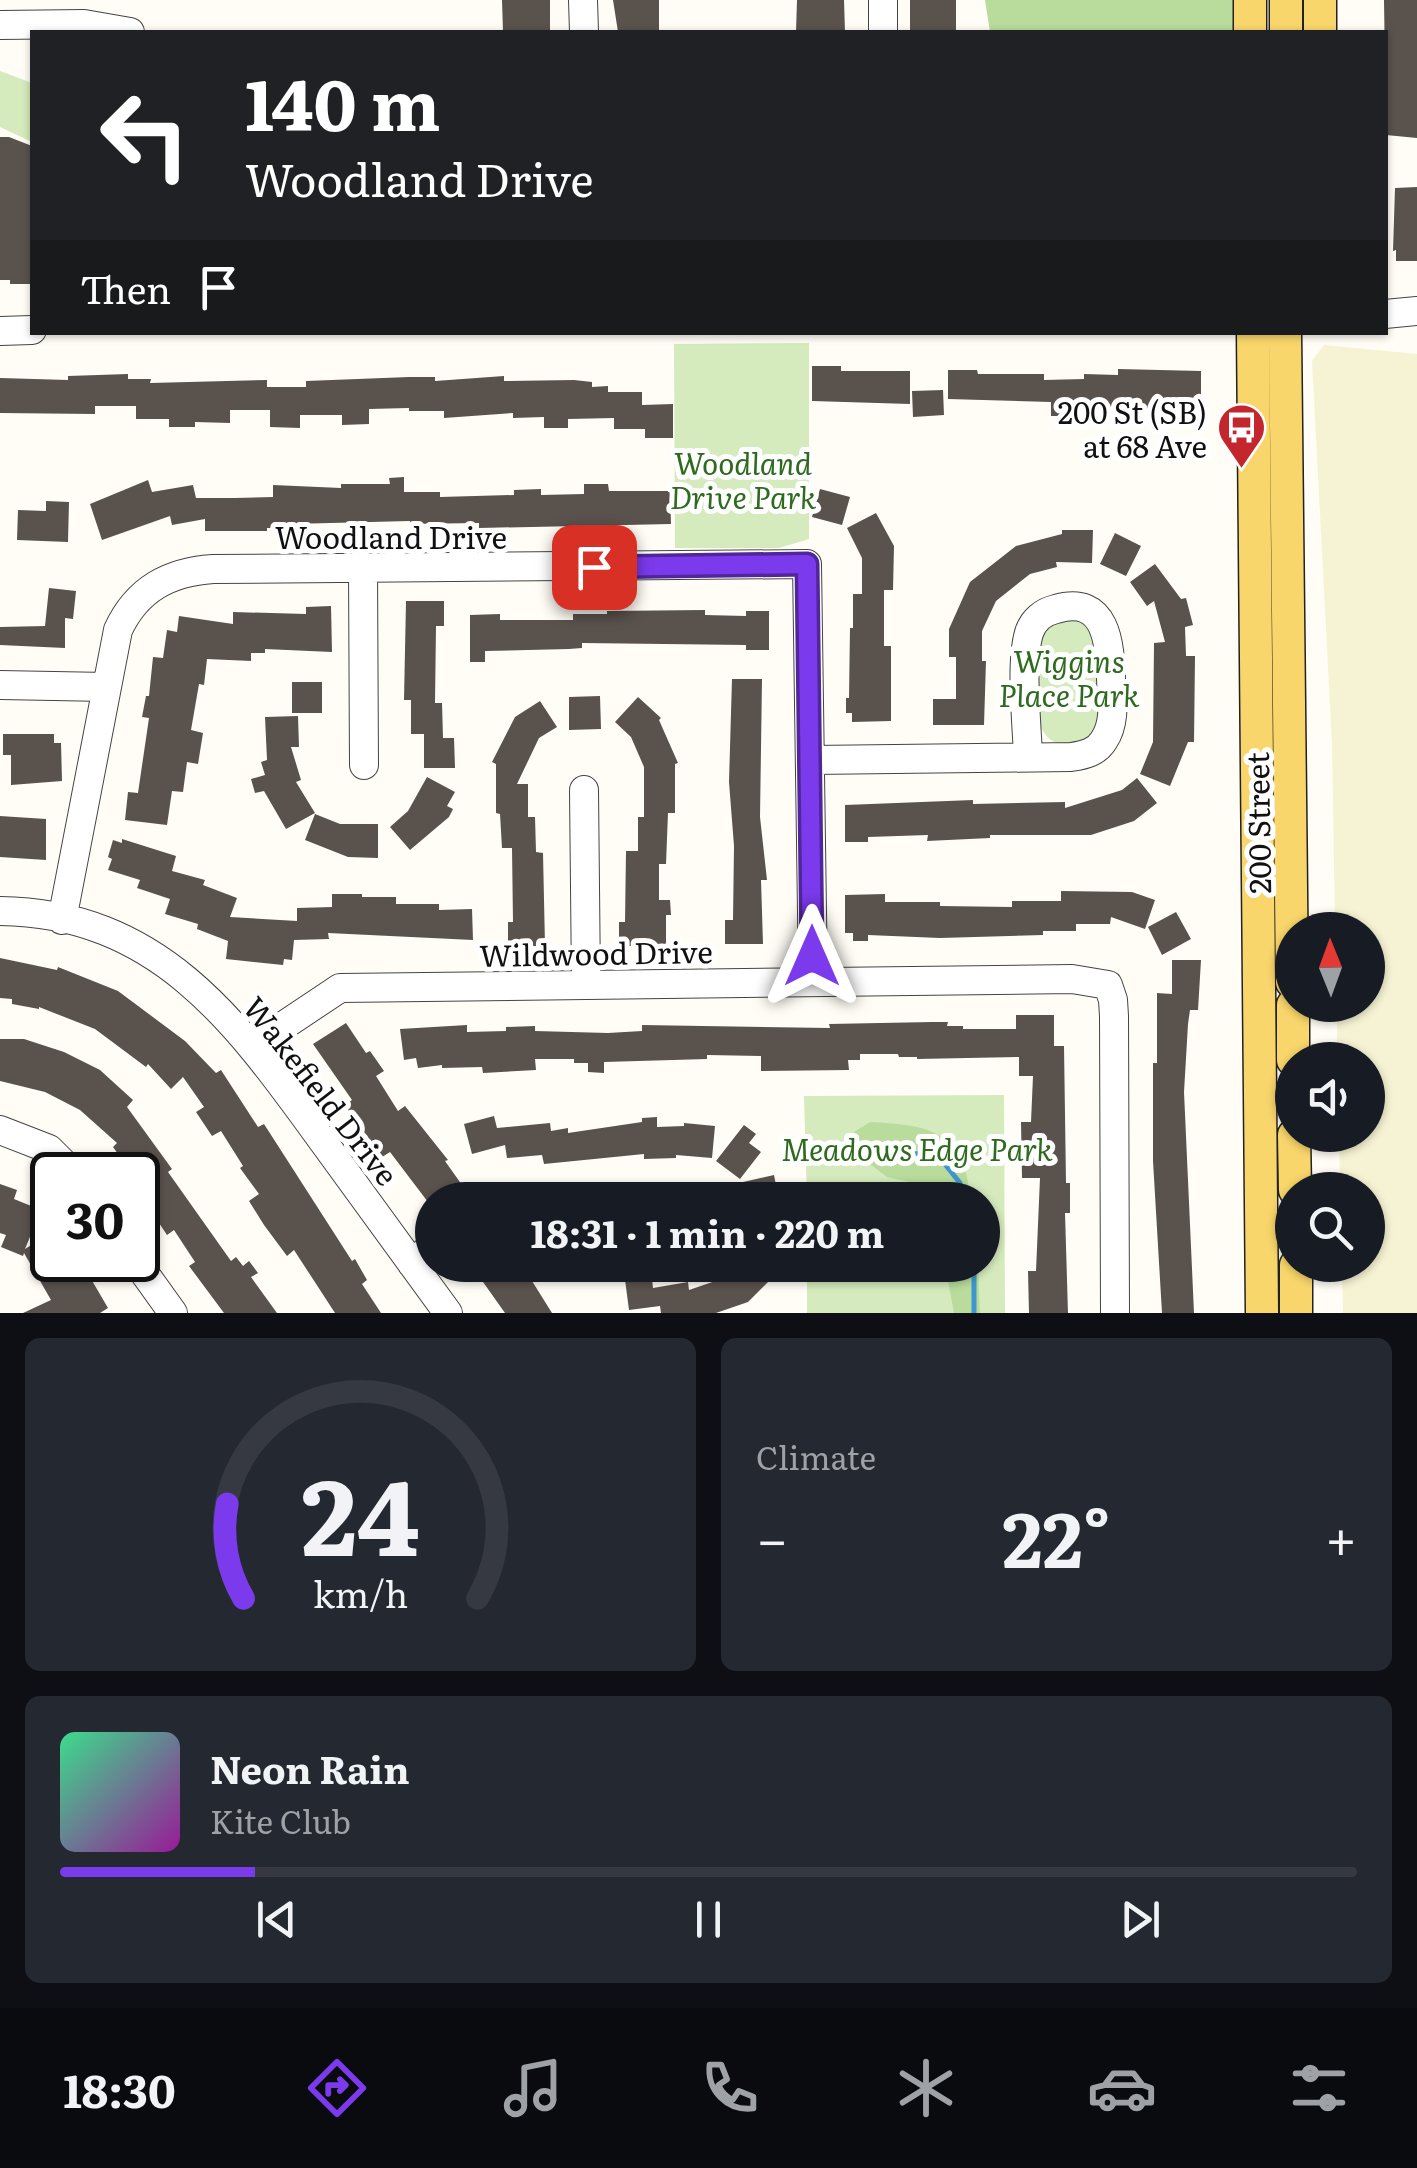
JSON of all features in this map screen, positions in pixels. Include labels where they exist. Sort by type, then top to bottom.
[{"type":"main road","points":[[1250,0],[1250,30]]},
{"type":"main road","points":[[1286,0],[1286,30]]},
{"type":"main road","points":[[1320,0],[1320,30]]},
{"type":"main road","name":"200 Street","points":[[1252,335],[1262,1313]]},
{"type":"main road","name":"200 Street","points":[[1286,335],[1291,912]]},
{"type":"main road","points":[[1296,1282],[1296,1313]]},
{"type":"street","points":[[583,0],[584,30]]},
{"type":"street","points":[[883,0],[883,30]]},
{"type":"street","points":[[0,25],[84,24],[118,30]]},
{"type":"street","points":[[1388,314],[1417,311]]},
{"type":"street","points":[[1388,327],[1417,327]]},
{"type":"street","points":[[0,331],[30,330]]},
{"type":"street","name":"Woodland Drive","points":[[62,920],[118,630],[138,597],[160,581],[192,570],[212,569],[807,564],[813,982]]},
{"type":"street","points":[[363,568],[364,765]]},
{"type":"street","points":[[812,760],[1028,758],[1084,755],[1098,748],[1109,730],[1112,710],[1109,638],[1099,619],[1079,608],[1051,610],[1031,628],[1026,657],[1028,758]]},
{"type":"street","points":[[0,685],[107,687]]},
{"type":"street","points":[[584,790],[586,984]]},
{"type":"street","name":"Wakefield Drive","points":[[0,912],[26,912],[98,927],[156,956],[209,998],[253,1046],[415,1246]]},
{"type":"street","name":"Wildwood Drive","points":[[253,1046],[340,988],[1072,979],[1108,985],[1114,1000],[1115,1313]]},
{"type":"street","points":[[0,1130],[52,1152]]},
{"type":"street","points":[[151,1282],[173,1313]]},
{"type":"street","name":"Wakefield Drive","points":[[434,1282],[448,1313]]},
{"type":"shaded area","points":[[1324,345],[1417,354],[1417,1313],[1343,1313],[1342,1282],[1385,1282],[1385,1172],[1340,1172],[1339,1152],[1385,1152],[1385,1042],[1337,1042],[1337,1022],[1385,1022],[1385,912],[1335,912],[1332,744],[1312,361]]},
{"type":"green space","points":[[985,0],[1235,0],[1236,30],[990,30]]},
{"type":"green space","points":[[0,71],[30,82],[30,141],[0,127]]},
{"type":"green space","name":"Woodland Drive Park","points":[[809,343],[809,539],[779,548],[675,548],[674,344]]},
{"type":"green space","name":"Wiggins Place Park","points":[[1056,620],[1081,620],[1097,636],[1101,693],[1094,731],[1081,742],[1064,745],[1043,731],[1037,697],[1041,638]]},
{"type":"green space","name":"Meadows Edge Park","points":[[1004,1095],[1005,1313],[807,1313],[807,1282],[1000,1282],[1000,1182],[806,1182],[804,1096]]},
{"type":"green space","points":[[870,1122],[910,1126],[941,1136],[961,1159],[968,1182],[910,1182],[887,1177],[870,1164],[854,1141],[854,1132]]},
{"type":"green space","points":[[948,1282],[979,1282],[980,1313],[954,1313]]},
{"type":"building","points":[[502,0],[550,0],[550,30],[503,30]]},
{"type":"building","points":[[613,0],[659,0],[659,30],[618,30]]},
{"type":"building","points":[[797,0],[844,0],[845,30],[796,30]]},
{"type":"building","points":[[910,0],[956,0],[956,30],[910,30]]},
{"type":"building","points":[[1384,0],[1417,0],[1417,138],[1388,135],[1388,30],[1384,30]]},
{"type":"building","points":[[0,137],[9,137],[30,145],[30,284],[0,280]]},
{"type":"building","points":[[1417,187],[1417,261],[1396,261],[1395,188]]},
{"type":"building","points":[[812,366],[841,366],[841,371],[910,371],[910,404],[812,401]]},
{"type":"building","points":[[1118,369],[1201,371],[1201,409],[1080,409],[1080,416],[1051,416],[1051,402],[948,399],[948,370],[1044,374],[1044,380],[1084,379],[1084,374],[1118,375]]},
{"type":"building","points":[[128,374],[128,379],[151,379],[150,383],[267,380],[267,387],[306,387],[306,381],[409,377],[435,377],[435,381],[504,376],[504,381],[592,382],[592,387],[608,386],[608,392],[642,392],[642,405],[673,404],[673,438],[645,438],[645,429],[614,429],[614,418],[568,419],[568,428],[544,428],[544,417],[513,418],[513,413],[444,418],[444,411],[409,408],[369,409],[369,424],[342,425],[342,415],[300,415],[300,428],[270,427],[270,410],[230,410],[230,423],[195,422],[195,427],[169,427],[169,419],[136,419],[136,406],[95,406],[95,414],[0,413],[0,378],[68,380],[68,376]]},
{"type":"building","points":[[943,390],[944,415],[913,417],[912,391]]},
{"type":"building","points":[[404,477],[404,492],[440,492],[440,497],[514,495],[514,490],[541,489],[541,495],[584,494],[584,484],[608,484],[609,491],[670,491],[671,524],[479,528],[479,523],[410,521],[291,524],[291,528],[267,531],[205,531],[205,519],[172,525],[170,516],[102,540],[90,504],[148,480],[152,492],[193,485],[196,498],[234,498],[273,497],[273,485],[341,488],[341,484],[390,484],[389,478]]},
{"type":"building","points":[[820,489],[850,497],[842,525],[812,517]]},
{"type":"building","points":[[46,501],[69,502],[68,542],[17,540],[18,510],[46,511]]},
{"type":"building","points":[[876,513],[894,546],[893,590],[884,590],[884,646],[891,646],[891,721],[852,722],[852,713],[846,713],[850,628],[853,594],[862,594],[862,558],[847,528]]},
{"type":"building","points":[[1062,530],[1093,530],[1092,563],[1056,562],[1057,567],[1030,574],[996,601],[982,631],[982,661],[986,661],[984,725],[933,725],[933,699],[956,699],[956,657],[949,657],[949,629],[970,582],[1016,546],[1062,534]]},
{"type":"building","points":[[1115,533],[1141,546],[1126,576],[1100,564]]},
{"type":"building","points":[[1155,564],[1181,599],[1186,598],[1193,625],[1185,627],[1186,656],[1195,656],[1194,742],[1188,742],[1170,786],[1140,774],[1153,742],[1154,643],[1165,642],[1154,601],[1147,606],[1130,582]]},
{"type":"building","points":[[49,588],[76,591],[73,619],[65,618],[65,648],[0,645],[0,627],[45,626]]},
{"type":"building","points":[[406,601],[444,601],[444,626],[436,626],[435,703],[442,703],[443,738],[454,738],[455,768],[424,768],[424,734],[411,734],[411,700],[404,700]]},
{"type":"building","points":[[331,606],[332,652],[265,649],[265,653],[251,653],[251,661],[207,659],[191,730],[203,733],[198,764],[187,762],[183,792],[172,791],[167,825],[125,820],[128,792],[138,793],[149,718],[142,717],[149,696],[153,657],[163,658],[167,630],[177,632],[179,616],[233,624],[233,612],[306,614],[306,607]]},
{"type":"building","points":[[705,610],[705,615],[746,616],[746,611],[769,611],[769,650],[746,650],[746,645],[582,643],[582,648],[485,651],[485,662],[470,662],[470,615],[500,614],[500,620],[573,620],[573,614],[607,611]]},
{"type":"building","points":[[732,679],[762,679],[760,817],[767,880],[761,880],[763,944],[725,944],[725,920],[733,920],[734,846],[729,782]]},
{"type":"building","points":[[292,682],[322,682],[322,713],[292,713]]},
{"type":"building","points":[[600,696],[601,729],[569,730],[569,697]]},
{"type":"building","points":[[638,697],[661,718],[678,763],[675,813],[668,813],[666,864],[659,864],[659,900],[670,900],[666,946],[627,946],[627,939],[619,939],[619,922],[625,922],[626,851],[638,851],[638,817],[644,817],[644,767],[631,737],[615,722]]},
{"type":"building","points":[[540,701],[557,727],[539,738],[517,784],[528,784],[528,817],[535,817],[536,852],[543,853],[545,946],[508,946],[508,922],[513,922],[512,848],[502,848],[500,814],[496,813],[496,764],[492,762],[515,717]]},
{"type":"building","points":[[298,716],[299,747],[291,747],[301,780],[296,782],[315,813],[286,829],[264,791],[255,793],[251,779],[265,775],[261,762],[267,760],[265,717]]},
{"type":"building","points":[[3,734],[54,734],[54,743],[61,743],[62,781],[11,785],[11,755],[3,755]]},
{"type":"building","points":[[427,777],[455,792],[447,806],[453,809],[449,817],[410,850],[390,827],[408,811]]},
{"type":"building","points":[[1137,778],[1157,803],[1134,821],[1091,835],[990,835],[927,841],[928,835],[868,837],[868,842],[845,842],[845,805],[973,800],[973,804],[1065,802],[1065,808],[1122,790]]},
{"type":"building","points":[[315,814],[340,824],[378,824],[378,858],[348,857],[305,840]]},
{"type":"building","points":[[0,816],[46,819],[46,860],[0,857]]},
{"type":"building","points":[[122,839],[176,856],[172,871],[205,880],[203,885],[237,898],[230,917],[297,921],[297,908],[332,907],[332,894],[396,897],[396,904],[439,904],[439,910],[472,909],[473,940],[328,933],[329,939],[294,940],[292,960],[284,959],[283,965],[226,959],[228,941],[197,929],[198,924],[165,914],[170,899],[137,888],[140,880],[108,870],[113,840],[122,843]]},
{"type":"building","points":[[1061,891],[1132,892],[1155,900],[1145,929],[1111,917],[1110,924],[1076,924],[1076,931],[1043,931],[1043,935],[868,935],[868,941],[853,941],[853,933],[845,933],[845,895],[885,894],[885,902],[940,902],[940,906],[1012,907],[1012,901],[1061,901]]},
{"type":"building","points":[[1176,912],[1191,939],[1162,955],[1148,927]]},
{"type":"building","points":[[0,958],[57,970],[58,967],[118,991],[185,1041],[216,1073],[221,1070],[258,1127],[264,1124],[352,1261],[355,1259],[367,1280],[362,1284],[381,1313],[335,1313],[294,1250],[287,1256],[249,1201],[259,1194],[240,1168],[243,1166],[221,1131],[212,1136],[196,1112],[204,1107],[183,1077],[171,1089],[148,1064],[146,1067],[95,1029],[39,1007],[12,1004],[12,999],[0,998]]},
{"type":"building","points":[[1172,960],[1201,960],[1198,1010],[1190,1010],[1188,1024],[1184,1092],[1194,1313],[1162,1313],[1153,1161],[1153,1063],[1157,1063],[1157,993],[1172,994]]},
{"type":"building","points":[[1016,1015],[1054,1015],[1054,1046],[1064,1046],[1066,1183],[1070,1183],[1070,1213],[1065,1213],[1068,1313],[1029,1313],[1028,1271],[1036,1271],[1040,1178],[1022,1178],[1021,1122],[1031,1122],[1033,1076],[1019,1076],[1019,1057],[917,1059],[898,1054],[860,1054],[860,1060],[848,1060],[849,1070],[761,1071],[761,1056],[707,1055],[707,1059],[604,1062],[604,1073],[588,1072],[588,1063],[574,1063],[574,1059],[535,1059],[536,1070],[483,1073],[482,1067],[418,1068],[416,1058],[404,1060],[400,1029],[467,1025],[467,1032],[535,1026],[535,1031],[608,1033],[642,1031],[642,1025],[830,1028],[829,1024],[948,1022],[947,1026],[963,1029],[1016,1029]]},
{"type":"building","points":[[346,1023],[384,1071],[376,1076],[398,1111],[405,1106],[448,1160],[445,1161],[460,1182],[415,1185],[390,1152],[379,1159],[345,1105],[352,1100],[313,1044]]},
{"type":"building","points":[[0,1039],[24,1039],[64,1052],[100,1070],[133,1100],[127,1107],[160,1152],[117,1152],[113,1147],[117,1143],[80,1110],[45,1092],[0,1081]]},
{"type":"building","points":[[494,1116],[497,1128],[550,1123],[551,1131],[568,1128],[568,1133],[657,1117],[657,1127],[684,1123],[715,1126],[712,1158],[676,1155],[644,1159],[644,1154],[544,1164],[542,1155],[507,1158],[505,1145],[472,1154],[464,1124]]},
{"type":"building","points":[[744,1125],[756,1134],[749,1143],[761,1152],[740,1179],[716,1161]]},
{"type":"building","points":[[160,1152],[172,1169],[168,1172],[231,1261],[236,1257],[243,1266],[249,1261],[258,1273],[251,1277],[277,1313],[224,1313],[189,1266],[195,1262],[174,1230],[167,1235],[160,1224]]},
{"type":"building","points":[[774,1175],[775,1182],[743,1182]]},
{"type":"building","points":[[0,1184],[17,1190],[14,1199],[30,1206],[30,1237],[25,1249],[30,1246],[30,1263],[24,1253],[23,1256],[1,1247],[6,1235],[0,1233]]},
{"type":"building","points":[[41,1282],[93,1282],[108,1308],[100,1313],[23,1313],[51,1300]]},
{"type":"building","points":[[483,1282],[533,1282],[552,1313],[505,1313]]},
{"type":"building","points":[[625,1282],[652,1282],[653,1288],[688,1282],[689,1290],[712,1282],[768,1282],[748,1302],[716,1313],[661,1313],[660,1306],[629,1310]]},
{"type":"waterway","points":[[874,1153],[937,1154],[959,1182]]},
{"type":"waterway","points":[[974,1282],[974,1313]]},
{"type":"place","name":"200 St (SB) at 68 Ave","points":[[1242,470]]},
{"type":"route","points":[[594,567],[807,564],[812,956]]}]
